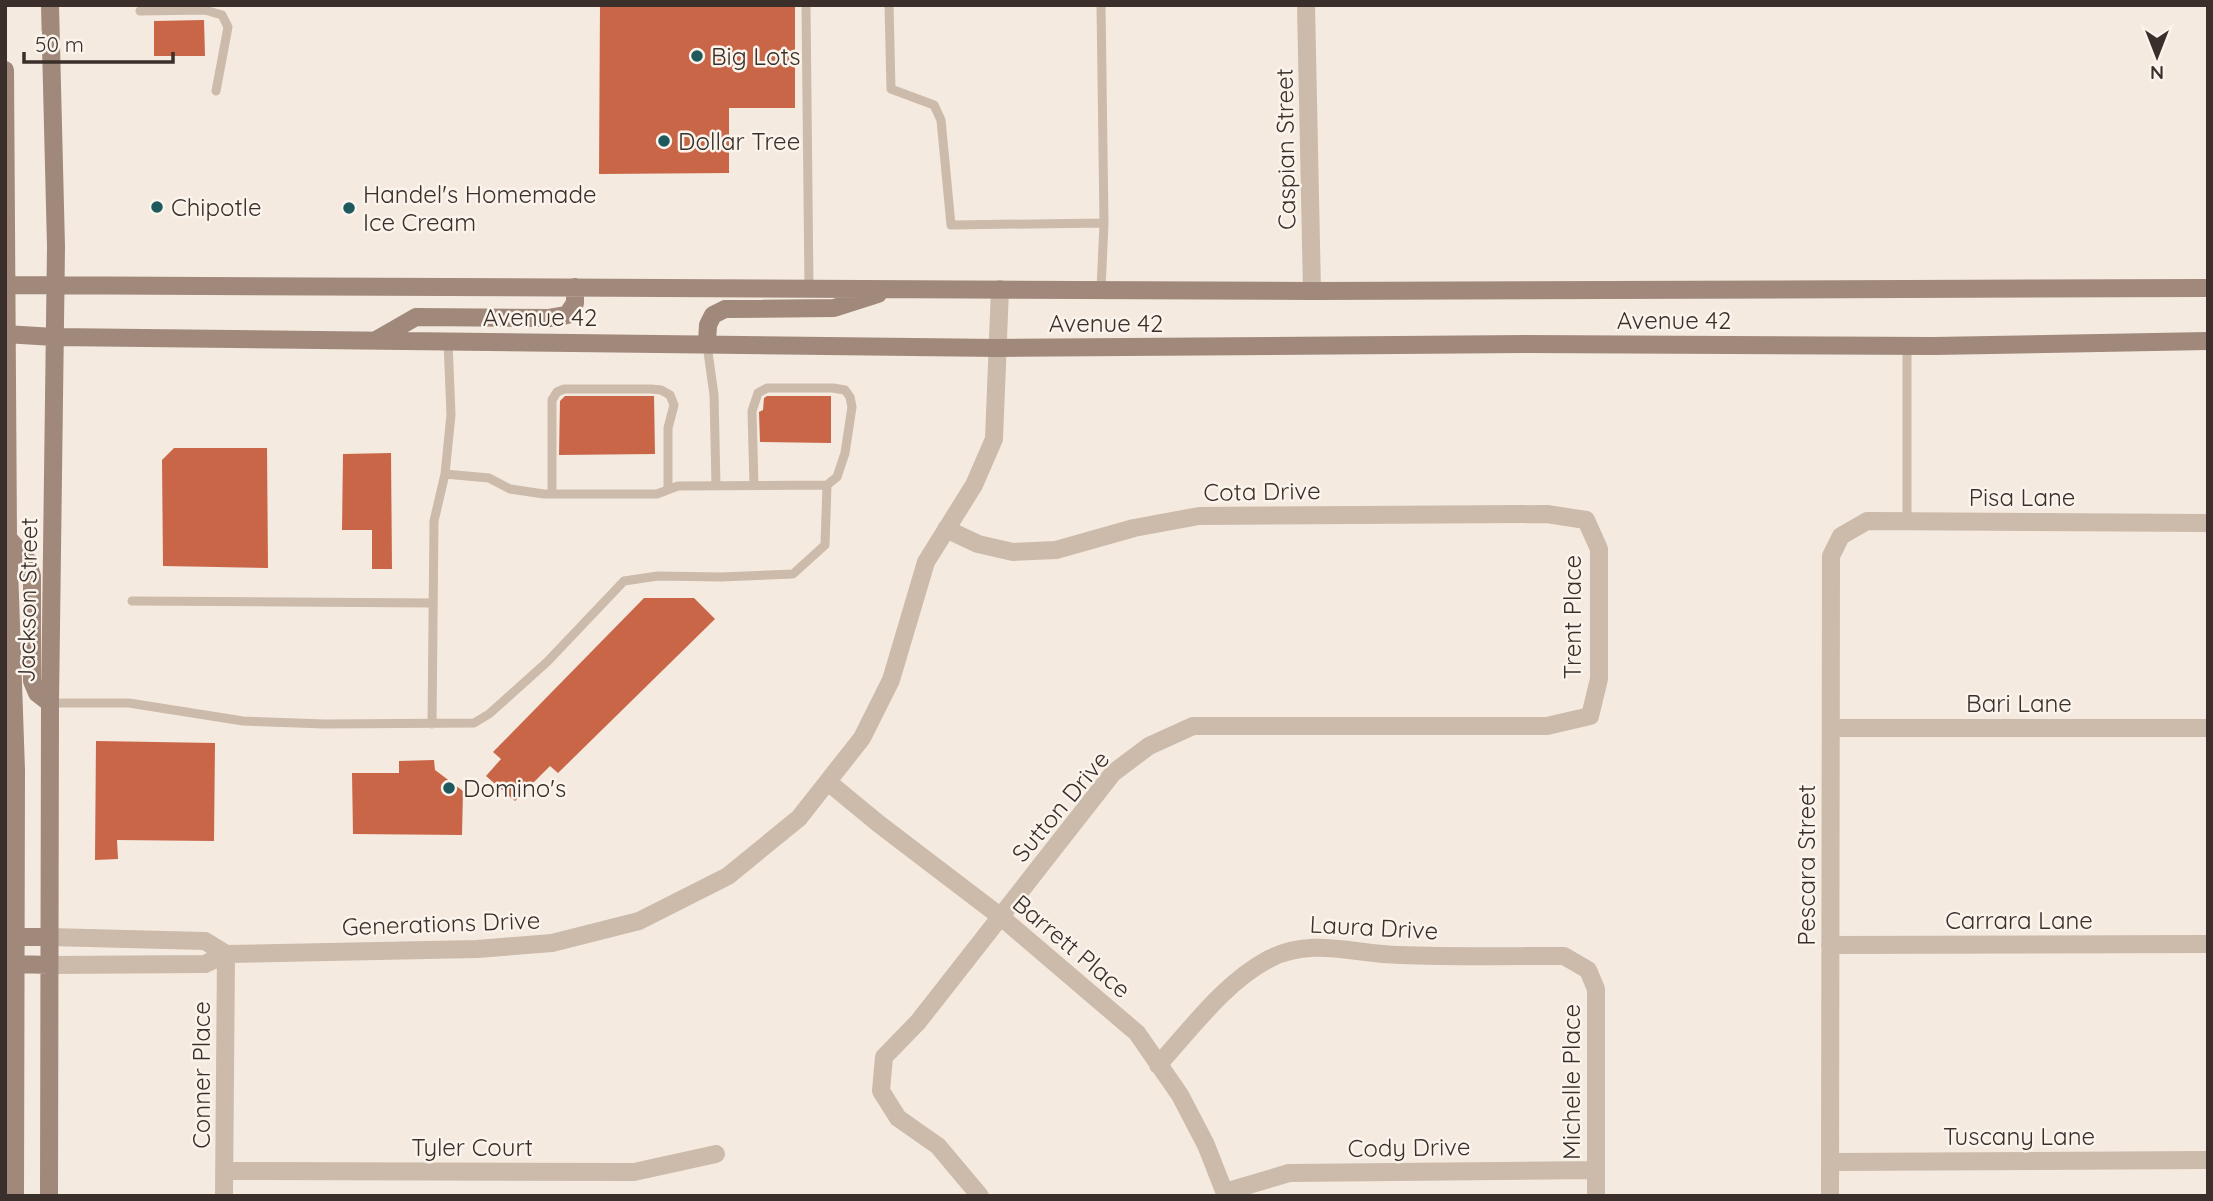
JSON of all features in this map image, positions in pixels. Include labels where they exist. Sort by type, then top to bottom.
[{"type":"main road","name":"Jackson Street","points":[[49,1196],[50,703],[55,284],[50,5]]},
{"type":"main road","name":"Jackson Street","points":[[5,70],[8,538],[16,770],[15,1196]]},
{"type":"main road","name":"Avenue 42","points":[[7,285],[1312,291],[2208,288]]},
{"type":"main road","points":[[376,340],[416,317],[549,318],[567,315],[575,303],[575,287]]},
{"type":"main road","points":[[707,343],[708,326],[713,315],[725,309],[834,308],[895,288]]},
{"type":"main road","name":"Avenue 42","points":[[7,334],[54,337],[998,348],[1511,344],[1907,346],[2208,341]]},
{"type":"main road","points":[[8,538],[27,560],[32,576],[32,681],[37,693],[50,703]]},
{"type":"main road","points":[[15,937],[49,937]]},
{"type":"main road","points":[[15,964],[49,965]]},
{"type":"street","name":"Caspian Street","points":[[1307,5],[1312,291]]},
{"type":"street","name":"Generations Drive","points":[[49,965],[205,964],[226,954],[477,949],[552,943],[639,922],[728,876],[799,818],[862,738],[891,680],[926,562],[974,485],[994,439],[1000,289]]},
{"type":"street","name":"Cota Drive","points":[[946,529],[978,544],[1013,552],[1056,550],[1134,528],[1199,516],[1547,514],[1586,520]]},
{"type":"street","name":"Trent Place","points":[[1586,520],[1599,549],[1599,679],[1590,716]]},
{"type":"street","name":"Pisa Lane","points":[[1840,536],[1867,522],[2208,523]]},
{"type":"street","name":"Pescara Street","points":[[1830,1196],[1831,556],[1840,536]]},
{"type":"street","name":"Sutton Drive","points":[[980,1196],[939,1146],[898,1118],[881,1091],[884,1058],[918,1022],[1113,773],[1149,746],[1193,726],[1548,726],[1590,716]]},
{"type":"street","name":"Bari Lane","points":[[1831,728],[2208,728]]},
{"type":"street","name":"Barrett Place","points":[[828,782],[1001,917],[1137,1033],[1186,1105],[1206,1145],[1225,1194]]},
{"type":"street","name":"Generations Drive","points":[[49,937],[205,941],[226,954]]},
{"type":"street","name":"Carrara Lane","points":[[1830,945],[2208,944]]},
{"type":"street","name":"Laura Drive","points":[[1158,1065],[1235,981],[1270,959],[1298,948],[1340,948],[1397,955],[1564,956],[1588,970]]},
{"type":"street","name":"Conner Place","points":[[224,1196],[226,954]]},
{"type":"street","name":"Michelle Place","points":[[1588,970],[1596,989],[1596,1196]]},
{"type":"street","name":"Tyler Court","points":[[225,1171],[634,1172],[716,1154]]},
{"type":"street","name":"Tuscany Lane","points":[[1830,1161],[2208,1160]]},
{"type":"street","name":"Cody Drive","points":[[1225,1194],[1289,1173],[1596,1170]]},
{"type":"lane","points":[[806,5],[809,288]]},
{"type":"lane","points":[[889,5],[891,89],[933,105],[942,120],[951,225],[1104,223]]},
{"type":"lane","points":[[1101,5],[1104,223],[1101,290]]},
{"type":"lane","points":[[140,11],[205,10],[222,15],[228,27],[216,91]]},
{"type":"lane","points":[[432,724],[434,521],[445,474],[451,415],[448,342]]},
{"type":"lane","points":[[707,343],[714,395],[716,486]]},
{"type":"lane","points":[[1907,346],[1907,522]]},
{"type":"lane","points":[[445,474],[489,478],[510,489],[552,494],[657,494],[678,486],[754,486],[827,485],[838,477],[843,464],[852,407],[845,390],[767,388],[758,393],[752,411],[754,486]]},
{"type":"lane","points":[[552,494],[552,400],[557,392],[564,389],[661,390],[670,395],[674,405],[668,428],[668,489]]},
{"type":"lane","points":[[50,703],[129,703],[243,721],[474,723],[489,714],[547,662],[624,581],[657,576],[793,574],[825,545],[827,485]]},
{"type":"lane","points":[[132,601],[432,603]]},
{"type":"building","name":"Big Lots","points":[[600,5],[795,5],[795,108],[729,108],[729,173],[599,174]]},
{"type":"building","points":[[204,20],[205,56],[154,56],[154,21]]},
{"type":"building","points":[[565,396],[654,396],[655,454],[559,455],[560,401]]},
{"type":"building","points":[[831,396],[831,443],[760,442],[759,412],[763,410],[764,398]]},
{"type":"building","points":[[174,448],[267,448],[268,568],[163,566],[162,460]]},
{"type":"building","points":[[391,453],[392,569],[372,569],[372,530],[342,530],[343,454]]},
{"type":"building","points":[[644,598],[694,598],[715,619],[558,773],[550,766],[515,801],[486,776],[501,759],[493,752]]},
{"type":"building","points":[[96,741],[215,743],[214,841],[117,840],[118,859],[95,860]]},
{"type":"building","points":[[434,760],[435,770],[463,791],[462,835],[353,834],[352,773],[399,773],[399,761]]},
{"type":"place","name":"Big Lots","points":[[697,56]]},
{"type":"place","name":"Dollar Tree","points":[[664,141]]},
{"type":"place","name":"Chipotle","points":[[157,207]]},
{"type":"place","name":"Handel's Homemade Ice Cream","points":[[349,208]]},
{"type":"place","name":"Domino's","points":[[449,788]]}]
